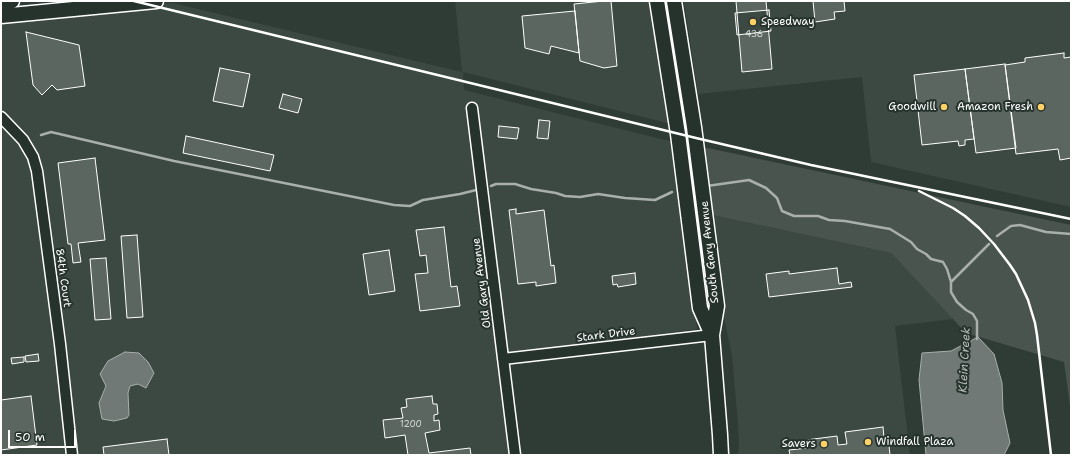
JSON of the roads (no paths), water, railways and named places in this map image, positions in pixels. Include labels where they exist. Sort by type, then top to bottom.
[{"type":"street","points":[[1,2],[12,1]]},
{"type":"street","points":[[1,16],[156,1]]},
{"type":"street","name":"South Gary Avenue","points":[[657,1],[678,134],[700,308],[712,335]]},
{"type":"street","name":"South Gary Avenue","points":[[674,1],[694,127],[717,306],[712,335]]},
{"type":"street","name":"Old Gary Avenue","points":[[472,108],[514,455]]},
{"type":"street","name":"84th Court","points":[[1,117],[23,140],[33,157],[37,171],[60,344],[72,455]]},
{"type":"street","points":[[712,335],[721,455]]},
{"type":"street","name":"Stark Drive","points":[[503,359],[712,335]]},
{"type":"water","points":[[978,337],[994,354],[1002,383],[1003,410],[1010,443],[1004,455],[926,455],[919,380],[922,353],[951,351]]},
{"type":"water","points":[[125,352],[139,353],[148,362],[154,373],[146,388],[138,384],[130,386],[128,393],[129,415],[127,418],[114,421],[102,419],[99,403],[106,386],[100,374],[108,361]]},
{"type":"waterway","points":[[41,135],[51,132],[174,161],[394,205],[410,206],[423,200],[476,190]]},
{"type":"waterway","points":[[707,186],[749,180],[766,188],[777,198],[782,211],[794,216],[818,216],[829,220],[845,221],[890,229],[911,242],[917,249],[931,259],[943,262],[951,282]]},
{"type":"waterway","points":[[491,186],[496,184],[515,184],[565,196],[580,197],[598,194],[655,200],[672,192]]},
{"type":"waterway","name":"Klein Creek","points":[[997,236],[1011,226],[1020,225],[1046,232],[1071,234]]},
{"type":"waterway","name":"Klein Creek","points":[[977,339],[977,321],[973,314],[957,302],[951,292],[951,282],[989,244]]},
{"type":"railway","points":[[134,1],[811,165],[1071,219]]},
{"type":"railway","points":[[919,191],[953,208],[965,216],[994,244],[1016,274],[1028,300],[1035,323],[1051,455]]},
{"type":"place","name":"Speedway","points":[[753,22]]},
{"type":"place","name":"Goodwill","points":[[944,107]]},
{"type":"place","name":"Amazon Fresh","points":[[1041,107]]},
{"type":"place","name":"Windfall Plaza","points":[[868,442]]},
{"type":"place","name":"Savers","points":[[824,444]]}]
